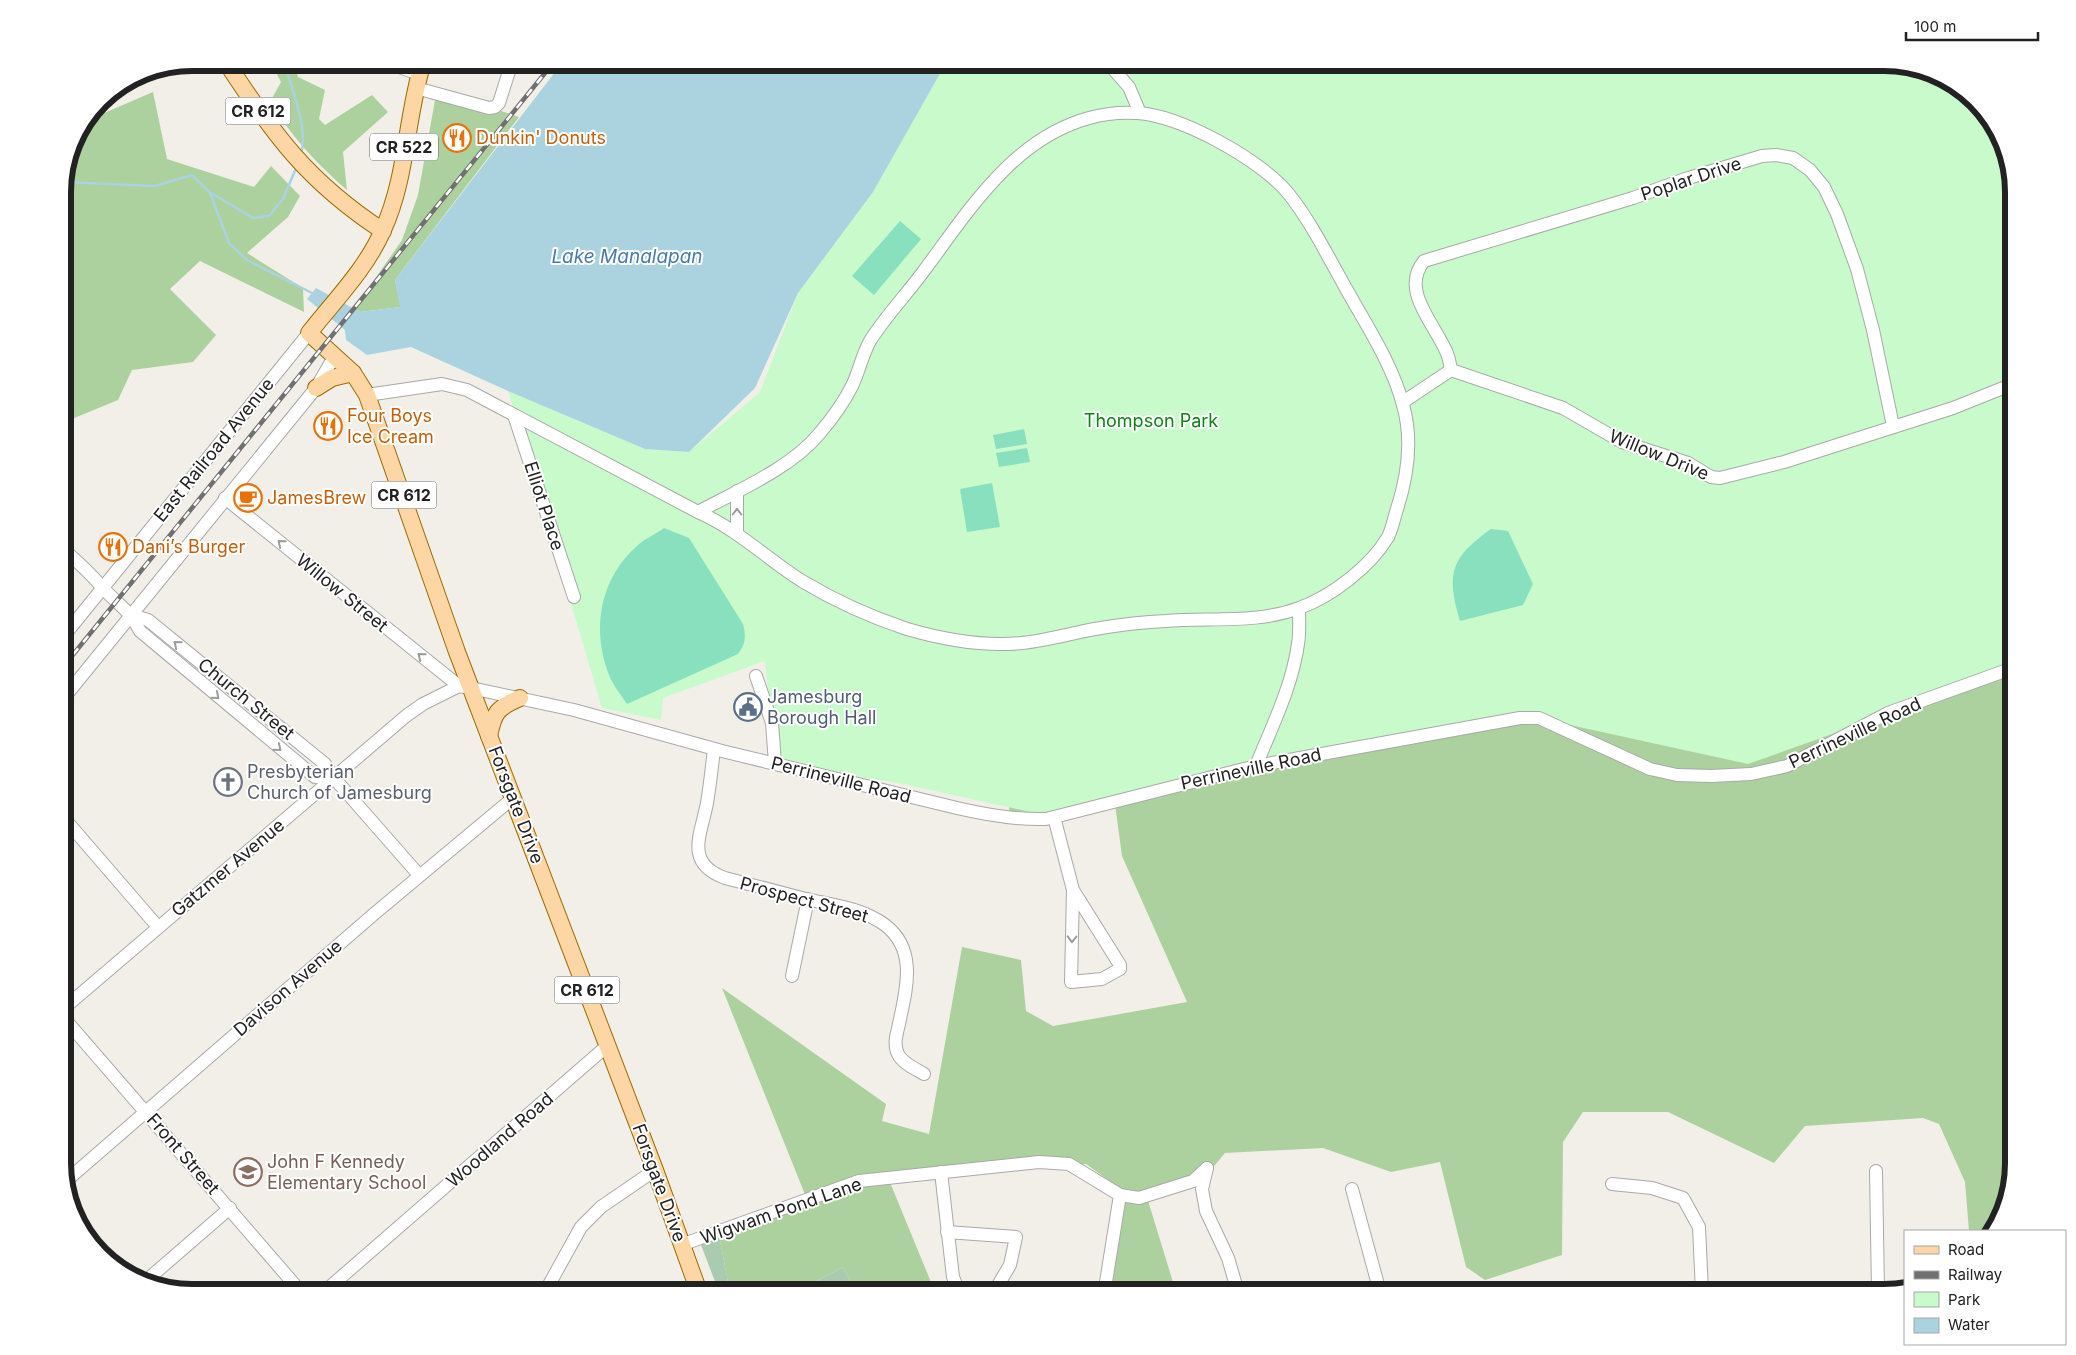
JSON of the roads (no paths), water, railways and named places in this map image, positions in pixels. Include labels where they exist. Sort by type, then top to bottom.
[{"type":"main road","name":"CR 612","points":[[233,72],[259,112],[293,156],[310,174],[355,212],[383,230]]},
{"type":"main road","name":"CR 522","points":[[310,333],[370,256],[383,230],[398,184],[419,75]]},
{"type":"main road","name":"Forsgate Drive","points":[[310,333],[352,373],[367,395],[465,687],[490,736],[655,1170],[696,1284]]},
{"type":"main road","points":[[316,388],[332,378],[352,373]]},
{"type":"main road","points":[[490,736],[493,717],[498,709],[520,698]]},
{"type":"street","points":[[1116,71],[1129,87],[1140,113]]},
{"type":"street","points":[[419,75],[448,99],[490,108],[499,102],[509,72]]},
{"type":"street","points":[[367,395],[442,384],[467,390],[698,512],[737,532],[800,579],[824,594],[894,624],[949,641],[1019,643],[1108,626],[1168,620],[1233,619],[1299,609],[1353,578],[1388,536],[1404,486],[1409,457],[1408,428],[1403,402],[1387,365],[1308,221],[1285,189],[1255,162],[1190,127],[1140,113],[1093,116],[1052,131],[1018,155],[983,193],[869,343],[851,388],[809,446],[737,491],[698,512]]},
{"type":"street","name":"Poplar Drive","points":[[1451,370],[1447,352],[1420,304],[1415,288],[1416,271],[1424,261],[1594,208],[1634,198],[1685,179],[1754,158],[1785,156],[1793,158],[1810,170],[1824,187],[1837,214],[1856,269],[1870,322],[1893,426]]},
{"type":"street","name":"East Railroad Avenue","points":[[72,625],[310,333]]},
{"type":"street","points":[[72,688],[316,388],[334,356]]},
{"type":"street","points":[[1403,402],[1451,370]]},
{"type":"street","name":"Willow Drive","points":[[1451,370],[1563,408],[1622,442],[1688,463],[1711,477],[1720,478],[1742,474],[1975,400],[2005,388]]},
{"type":"street","name":"Elliot Place","points":[[514,415],[574,597]]},
{"type":"street","points":[[737,491],[737,532]]},
{"type":"street","name":"Willow Street","points":[[225,498],[465,687]]},
{"type":"street","name":"Church Street","points":[[72,557],[93,575],[102,587],[131,615],[140,631],[289,757],[315,777],[334,778]]},
{"type":"street","points":[[1256,766],[1285,698],[1295,665],[1299,642],[1299,609]]},
{"type":"street","name":"Church Street","points":[[131,615],[148,620],[325,764],[334,778]]},
{"type":"street","name":"Perrineville Road","points":[[465,687],[574,710],[714,749],[992,816],[1024,820],[1054,817],[1256,766],[1495,721],[1538,718],[1650,768],[1677,775],[1751,774],[1787,766],[1888,713],[2005,671]]},
{"type":"street","points":[[756,676],[772,723],[775,763]]},
{"type":"street","name":"Gatzmer Avenue","points":[[72,1001],[415,709],[465,687]]},
{"type":"street","name":"Prospect Street","points":[[714,749],[707,803],[697,848],[702,862],[712,874],[858,911],[885,926],[896,936],[903,948],[908,978],[896,1040],[897,1052],[907,1063],[924,1074]]},
{"type":"street","points":[[334,778],[419,875]]},
{"type":"street","name":"Davison Avenue","points":[[73,1175],[419,875],[513,798]]},
{"type":"street","points":[[1054,817],[1074,890],[1120,965],[1120,969],[1102,980],[1071,982],[1074,890]]},
{"type":"street","points":[[72,827],[158,927]]},
{"type":"street","points":[[792,976],[808,899]]},
{"type":"street","name":"Front Street","points":[[72,1027],[294,1284]]},
{"type":"street","name":"Woodland Road","points":[[333,1284],[607,1046]]},
{"type":"street","name":"Wigwam Pond Lane","points":[[681,1245],[859,1181],[1020,1166],[1039,1162],[1068,1164],[1120,1195]]},
{"type":"street","points":[[1105,1284],[1120,1195],[1139,1198],[1193,1182],[1208,1168],[1202,1189],[1206,1211],[1228,1258],[1236,1284]]},
{"type":"street","points":[[549,1284],[556,1268],[581,1227],[601,1207],[655,1170]]},
{"type":"street","points":[[1876,1171],[1878,1284]]},
{"type":"street","points":[[941,1172],[947,1232],[953,1277],[956,1284]]},
{"type":"street","points":[[1612,1184],[1652,1188],[1683,1198],[1699,1227],[1702,1284]]},
{"type":"street","points":[[1352,1189],[1378,1284]]},
{"type":"street","points":[[151,1277],[230,1208]]},
{"type":"street","points":[[947,1232],[1016,1237],[1010,1265],[999,1284]]},
{"type":"water","name":"Lake Manalapan","points":[[555,72],[941,72],[873,192],[798,293],[755,388],[689,452],[645,449],[508,391],[411,347],[367,355],[346,340],[345,330],[307,299],[316,288],[360,312],[400,307],[395,280]]},
{"type":"waterway","points":[[287,72],[301,120],[303,133],[301,154]]},
{"type":"waterway","points":[[211,193],[253,218],[269,216],[283,199],[297,166]]},
{"type":"waterway","points":[[72,182],[155,186],[192,175],[210,193],[229,243],[247,260],[312,293]]},
{"type":"railway","points":[[72,656],[546,72]]},
{"type":"place","name":"Dunkin' Donuts","points":[[457,138]]},
{"type":"place","name":"Four Boys Ice Cream","points":[[328,426]]},
{"type":"place","name":"JamesBrew","points":[[248,498]]},
{"type":"place","name":"Dani’s Burger","points":[[113,547]]},
{"type":"place","name":"Jamesburg Borough Hall","points":[[748,707]]},
{"type":"place","name":"Presbyterian Church of Jamesburg","points":[[228,782]]},
{"type":"place","name":"John F Kennedy Elementary School","points":[[248,1172]]},
{"type":"park label","name":"Thompson Park","points":[[1151,421]]}]
